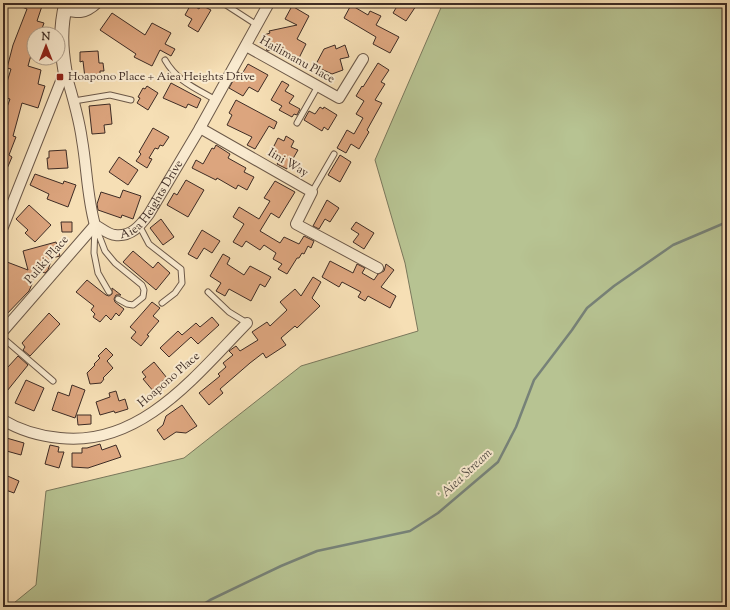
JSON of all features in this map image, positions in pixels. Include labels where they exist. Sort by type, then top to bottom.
[{"type":"street","points":[[65,6],[76,12],[89,10],[97,3]]},
{"type":"street","name":"Aiea Heights Drive","points":[[65,6],[61,27],[62,49],[65,71],[74,101],[82,140],[91,211],[95,225],[114,235],[129,233],[140,227],[149,214],[216,100],[269,3]]},
{"type":"street","name":"Hailimanu Place","points":[[246,46],[339,98],[363,60]]},
{"type":"street","points":[[3,227],[65,71]]},
{"type":"street","name":"Iini Way","points":[[200,128],[312,192],[296,224],[378,268]]},
{"type":"street","name":"Puliki Place","points":[[3,331],[95,225]]},
{"type":"street","name":"Hoapono Place","points":[[3,420],[15,427],[44,436],[72,439],[96,437],[120,430],[142,420],[159,408],[192,379],[247,323]]},
{"type":"lane","points":[[223,3],[257,25]]},
{"type":"lane","points":[[165,60],[171,70],[185,82],[216,100]]},
{"type":"lane","points":[[296,123],[318,86]]},
{"type":"lane","points":[[74,101],[110,95],[132,100]]},
{"type":"lane","points":[[312,192],[334,154]]},
{"type":"lane","points":[[95,225],[95,259],[98,273],[109,292]]},
{"type":"lane","points":[[95,225],[105,251],[115,264],[142,285],[144,290],[143,298],[133,305],[127,304],[118,299]]},
{"type":"lane","points":[[140,227],[149,244],[181,269],[182,283],[175,293],[162,303]]},
{"type":"lane","points":[[208,292],[229,312],[247,323]]},
{"type":"lane","points":[[3,338],[53,380]]},
{"type":"green space","points":[[443,3],[727,3],[727,607],[9,607],[36,585],[46,491],[184,458],[301,366],[418,331],[405,263],[375,160]]},
{"type":"building","points":[[12,3],[43,3],[37,21],[44,23],[43,26],[26,26],[26,66],[41,70],[38,84],[45,86],[38,108],[22,103],[13,136],[16,137],[9,155],[12,157],[3,178],[3,118],[10,99],[3,97],[3,95],[11,69],[7,68],[13,45],[27,9]]},
{"type":"building","points":[[399,3],[418,3],[406,21],[393,13]]},
{"type":"building","points":[[191,4],[199,9],[201,5],[211,10],[198,32],[188,26],[192,19],[185,15]]},
{"type":"building","points":[[351,5],[368,15],[370,11],[381,16],[376,25],[399,37],[390,53],[373,44],[376,37],[344,18]]},
{"type":"building","points":[[292,6],[309,16],[297,39],[306,44],[299,58],[280,48],[267,51],[264,35],[270,33],[269,31],[297,25],[285,19]]},
{"type":"building","points":[[112,13],[145,35],[152,23],[171,33],[165,44],[175,49],[171,56],[160,50],[152,66],[134,57],[136,54],[100,30]]},
{"type":"building","points":[[335,45],[336,49],[345,45],[349,57],[340,59],[343,70],[332,74],[315,66],[324,49]]},
{"type":"building","points":[[98,51],[99,63],[103,63],[104,71],[100,71],[100,77],[85,78],[83,61],[80,62],[80,52]]},
{"type":"building","points":[[378,63],[389,70],[381,82],[385,84],[375,100],[382,103],[367,130],[369,132],[359,149],[351,144],[346,153],[337,148],[347,130],[354,134],[363,118],[356,114],[364,101],[356,96]]},
{"type":"building","points":[[248,64],[268,75],[258,92],[249,87],[243,96],[229,88],[238,72],[242,74]]},
{"type":"building","points":[[282,81],[289,85],[285,91],[294,96],[289,103],[300,109],[297,115],[294,114],[292,117],[279,110],[282,106],[271,100]]},
{"type":"building","points":[[171,83],[201,99],[197,108],[188,104],[186,108],[163,98]]},
{"type":"building","points":[[147,86],[158,93],[148,110],[137,103],[140,98],[138,97],[143,88],[145,89]]},
{"type":"building","points":[[236,100],[277,122],[274,129],[269,126],[255,149],[247,145],[252,137],[227,125],[232,115],[229,113]]},
{"type":"building","points":[[110,104],[112,124],[104,125],[105,133],[92,134],[89,106]]},
{"type":"building","points":[[320,107],[323,109],[324,107],[337,115],[328,130],[324,127],[322,131],[304,120],[309,111],[315,114]]},
{"type":"building","points":[[153,128],[169,137],[163,146],[160,145],[158,149],[155,148],[149,158],[152,159],[147,168],[136,161],[141,154],[139,152]]},
{"type":"building","points":[[286,136],[294,141],[291,147],[298,150],[287,169],[277,164],[279,161],[269,156],[278,138],[284,141]]},
{"type":"building","points":[[216,145],[230,154],[228,158],[246,168],[244,172],[254,177],[247,190],[238,185],[236,189],[217,178],[216,180],[192,168],[196,160],[203,164],[212,148],[214,149]]},
{"type":"building","points":[[66,150],[68,168],[48,169],[47,158],[49,158],[49,151]]},
{"type":"building","points":[[340,155],[351,162],[340,182],[328,175]]},
{"type":"building","points":[[119,157],[138,170],[128,185],[109,172]]},
{"type":"building","points":[[35,174],[63,184],[64,181],[76,185],[68,207],[47,199],[49,194],[30,185]]},
{"type":"building","points":[[186,180],[204,190],[188,217],[167,205],[174,193],[177,195]]},
{"type":"building","points":[[275,181],[295,192],[279,218],[271,213],[260,231],[280,243],[284,237],[299,244],[304,236],[314,241],[311,248],[308,246],[304,254],[302,253],[299,258],[297,258],[287,274],[278,269],[282,264],[273,259],[276,253],[264,245],[260,250],[246,241],[242,247],[233,242],[244,224],[233,217],[239,207],[259,219],[270,201],[264,198]]},
{"type":"building","points":[[123,190],[141,196],[133,219],[122,215],[121,218],[98,210],[97,204],[101,192],[120,198]]},
{"type":"building","points":[[327,200],[339,208],[330,222],[325,219],[319,229],[313,226]]},
{"type":"building","points":[[29,205],[51,225],[35,242],[25,233],[28,230],[16,219]]},
{"type":"building","points":[[161,219],[174,237],[163,245],[150,228]]},
{"type":"building","points":[[61,222],[72,222],[72,232],[62,232]]},
{"type":"building","points":[[356,222],[374,233],[364,249],[353,242],[359,234],[351,229]]},
{"type":"building","points":[[202,230],[220,241],[212,253],[204,248],[197,259],[188,254]]},
{"type":"building","points":[[56,242],[60,256],[52,258],[48,270],[45,273],[38,270],[29,291],[3,318],[3,273],[7,262],[28,270],[23,251]]},
{"type":"building","points":[[133,251],[153,268],[158,262],[170,273],[156,290],[123,262]]},
{"type":"building","points":[[223,254],[230,258],[227,264],[244,275],[250,266],[271,277],[265,287],[260,284],[251,301],[229,289],[225,296],[216,291],[221,283],[210,276]]},
{"type":"building","points":[[330,261],[353,273],[357,264],[365,268],[362,273],[374,280],[378,274],[384,271],[386,264],[394,270],[381,287],[396,296],[390,308],[368,296],[365,301],[358,297],[361,292],[342,282],[339,287],[322,277]]},
{"type":"building","points":[[313,277],[321,282],[312,298],[320,306],[297,328],[295,326],[281,338],[286,345],[266,358],[263,353],[250,363],[220,389],[223,393],[209,405],[199,393],[220,376],[218,374],[226,367],[223,363],[233,355],[229,351],[236,346],[240,351],[258,340],[252,332],[267,322],[270,326],[287,310],[280,302],[295,289],[301,296]]},
{"type":"building","points":[[87,280],[106,295],[109,296],[112,294],[112,288],[121,295],[116,295],[114,299],[115,302],[124,309],[119,316],[116,313],[111,320],[106,315],[100,322],[93,317],[95,314],[91,310],[94,306],[76,292]]},
{"type":"building","points":[[152,302],[160,308],[153,316],[159,321],[147,335],[149,336],[141,346],[131,338],[136,332],[130,327]]},
{"type":"building","points":[[49,313],[60,324],[30,356],[23,350],[25,347],[22,343]]},
{"type":"building","points":[[212,317],[219,325],[198,344],[191,337],[169,357],[160,348],[178,331],[182,335],[196,323],[200,327]]},
{"type":"building","points":[[106,348],[113,355],[107,361],[113,368],[103,378],[104,379],[101,383],[90,384],[87,373],[100,358],[98,356]]},
{"type":"building","points":[[18,356],[28,365],[3,396],[3,363],[8,367]]},
{"type":"building","points":[[154,362],[167,378],[161,382],[163,384],[154,392],[143,379],[146,377],[142,372]]},
{"type":"building","points":[[26,380],[44,388],[34,411],[15,403]]},
{"type":"building","points":[[72,385],[85,390],[75,418],[52,410],[58,392],[69,396]]},
{"type":"building","points":[[116,391],[119,401],[125,399],[128,409],[100,415],[96,402],[110,397],[109,393]]},
{"type":"building","points":[[182,405],[197,426],[186,433],[176,432],[164,440],[157,430],[163,425],[166,416]]},
{"type":"building","points":[[77,415],[91,415],[91,424],[78,425]]},
{"type":"building","points":[[3,437],[24,443],[21,455],[3,450]]},
{"type":"building","points":[[100,444],[102,450],[116,445],[121,457],[88,468],[72,467],[72,453],[82,453],[82,448]]},
{"type":"building","points":[[50,445],[59,447],[58,452],[64,452],[59,468],[45,464]]},
{"type":"building","points":[[3,474],[19,481],[14,493],[3,489]]},
{"type":"waterway","name":"ʻAiea Stream","points":[[199,607],[210,600],[281,566],[317,551],[410,531],[438,513],[498,462],[516,427],[534,380],[587,308],[614,286],[673,245],[727,222]]},
{"type":"place","name":"Hoapono Place + Aiea Heights Drive","points":[[60,77]]}]
